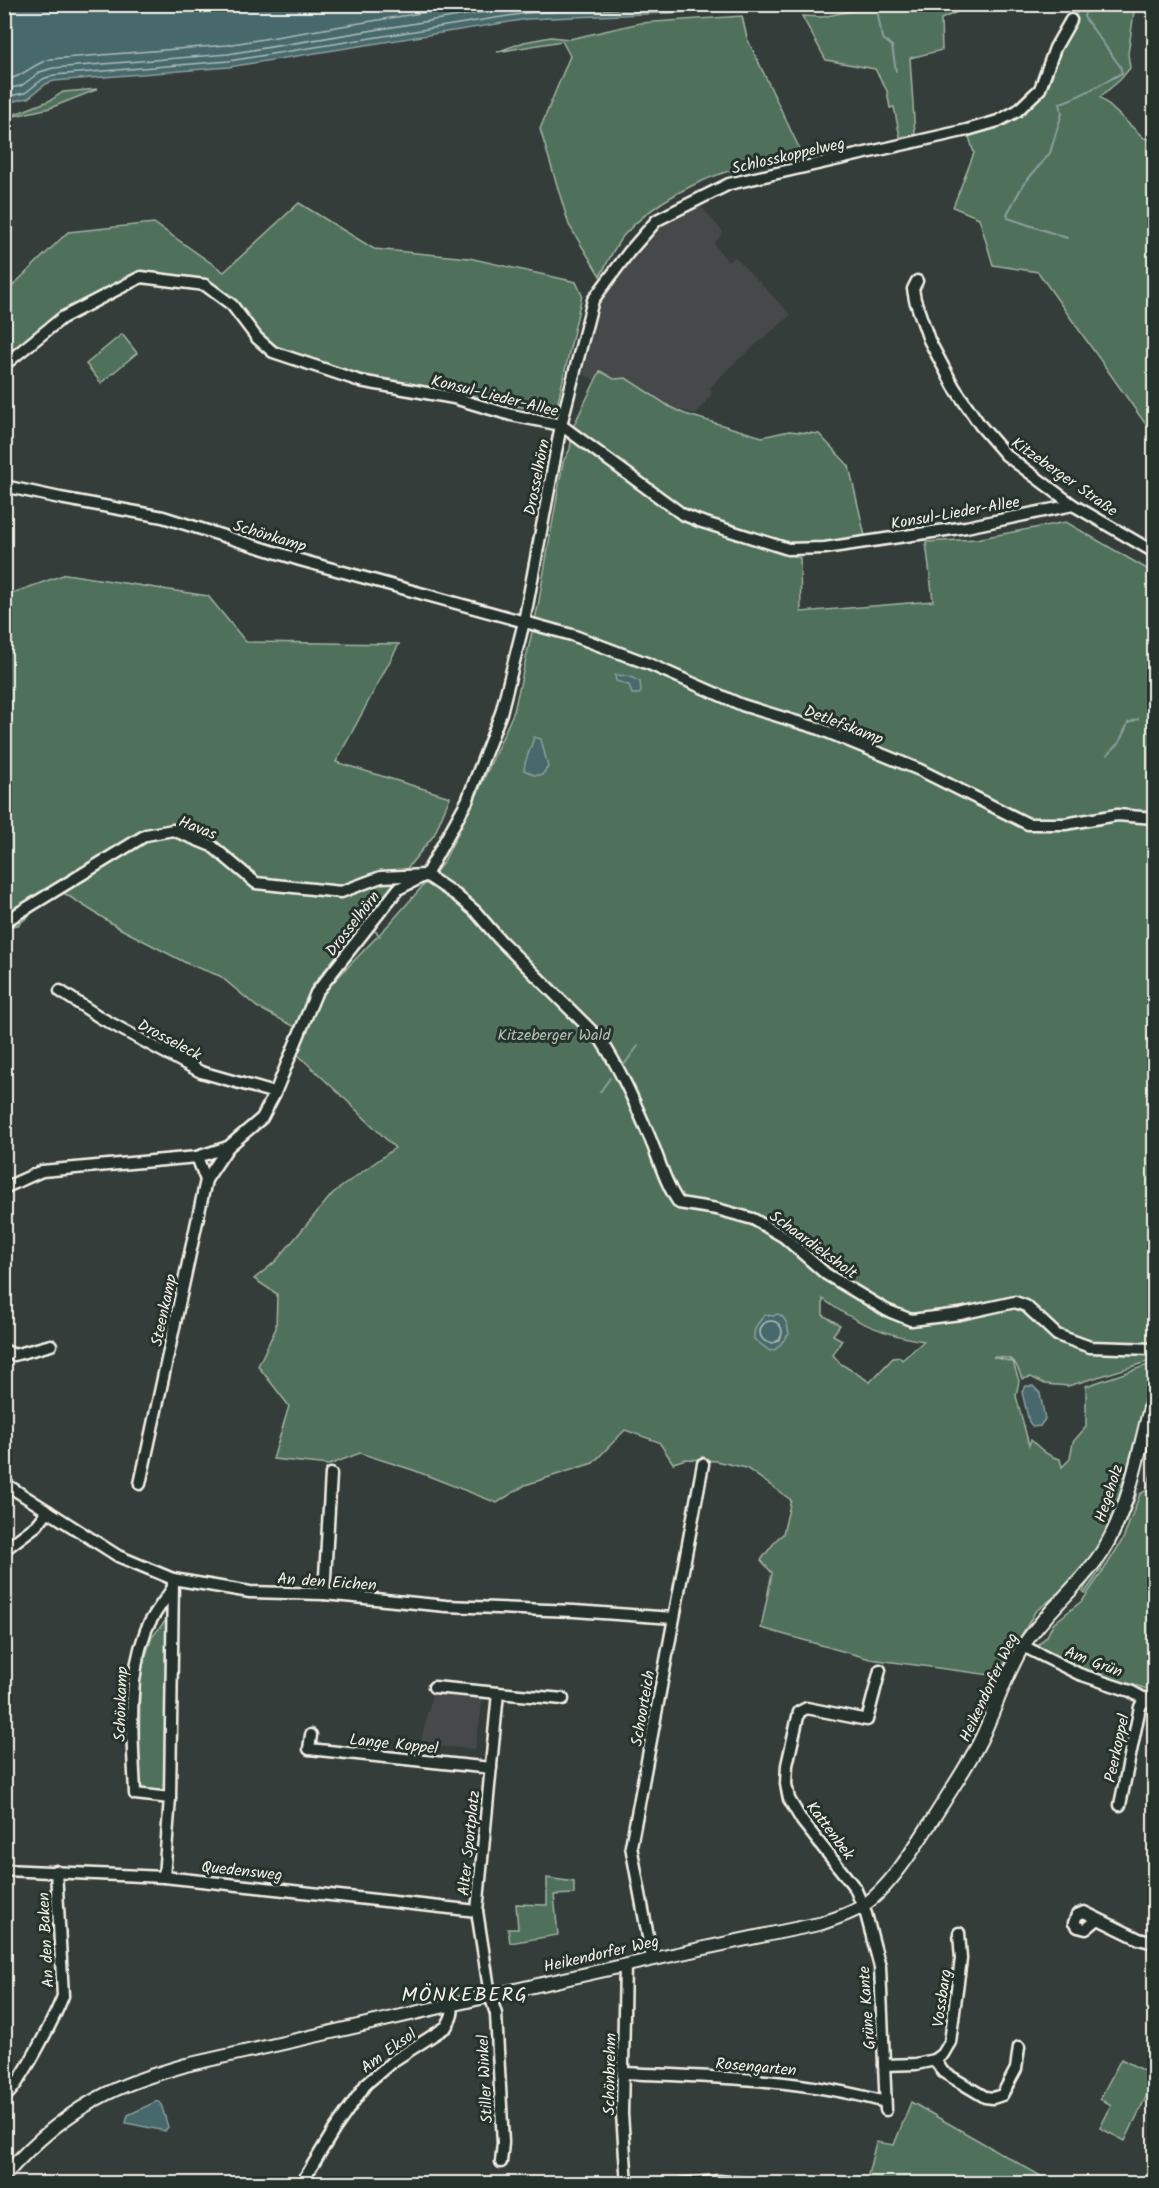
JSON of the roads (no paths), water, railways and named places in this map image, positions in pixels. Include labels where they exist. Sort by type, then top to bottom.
[{"type":"street","name":"Schlosskoppelweg","points":[[561,425],[593,300],[628,252],[657,220],[729,184],[998,121],[1017,111],[1040,89],[1055,48],[1071,20]]},
{"type":"street","name":"Konsul-Lieder-Allee","points":[[4,365],[62,318],[141,277],[205,285],[232,305],[257,338],[273,352],[360,381],[454,398],[511,415],[561,425],[682,514],[788,549],[825,548],[966,527],[1073,505]]},
{"type":"street","name":"Kitzeberger Straße","points":[[917,280],[913,289],[929,340],[954,387],[980,425],[1006,455],[1073,505],[1155,552]]},
{"type":"street","name":"Drosselhörn","points":[[4,1188],[42,1171],[197,1157],[228,1147],[262,1118],[275,1093],[316,993],[398,889],[426,875],[466,801],[501,713],[524,622],[561,425]]},
{"type":"street","name":"Schönkamp","points":[[4,486],[164,517],[300,560],[524,622]]},
{"type":"street","name":"Detlefskamp","points":[[524,622],[572,635],[649,664],[742,705],[820,729],[920,770],[1028,824],[1065,824],[1117,815],[1155,818]]},
{"type":"street","name":"Havas","points":[[4,922],[146,835],[173,830],[212,846],[256,883],[341,892],[381,878],[426,875]]},
{"type":"street","name":"Schaardieksholt","points":[[426,875],[475,911],[500,940],[601,1040],[613,1059],[647,1130],[672,1193],[679,1203],[717,1209],[753,1219],[784,1237],[826,1274],[886,1310],[911,1320],[960,1314],[1015,1302],[1026,1306],[1057,1335],[1090,1347],[1155,1349]]},
{"type":"street","name":"Drosseleck","points":[[60,991],[101,1018],[201,1072],[275,1093]]},
{"type":"street","name":"Steenkamp","points":[[140,1484],[206,1180],[228,1147]]},
{"type":"street","points":[[197,1157],[206,1180]]},
{"type":"street","points":[[4,1350],[14,1355],[51,1345]]},
{"type":"street","name":"Hegeholz","points":[[1070,1592],[1093,1566],[1117,1524],[1155,1392]]},
{"type":"street","name":"Schoorteich","points":[[652,1958],[631,1845],[703,1464]]},
{"type":"street","points":[[324,1594],[331,1474]]},
{"type":"street","name":"An den Eichen","points":[[4,1484],[118,1556],[173,1584],[250,1592],[324,1594],[446,1606],[673,1618]]},
{"type":"street","points":[[4,1550],[37,1525],[48,1511]]},
{"type":"street","name":"Schönkamp","points":[[170,1798],[135,1794],[133,1727],[134,1671],[145,1630],[173,1584]]},
{"type":"street","points":[[164,1878],[170,1798],[173,1584]]},
{"type":"street","name":"Heikendorfer Weg","points":[[4,2176],[22,2157],[66,2120],[104,2095],[124,2086],[186,2066],[652,1958],[819,1924],[863,1906],[879,1892],[918,1843],[974,1754],[1023,1646],[1038,1624],[1070,1592]]},
{"type":"street","name":"Am Grün","points":[[1023,1646],[1079,1674],[1150,1701]]},
{"type":"street","name":"Kattenbek","points":[[863,1906],[855,1887],[802,1821],[789,1799],[786,1784],[787,1765],[799,1712],[807,1708],[867,1720],[880,1670]]},
{"type":"street","points":[[434,1687],[563,1699]]},
{"type":"street","name":"Alter Sportplatz","points":[[490,1995],[477,1911],[498,1693]]},
{"type":"street","name":"Peerkoppel","points":[[1120,1806],[1140,1707],[1150,1701]]},
{"type":"street","name":"Lange Koppel","points":[[311,1735],[309,1749],[491,1768]]},
{"type":"street","name":"Quedensweg","points":[[4,1870],[164,1878],[477,1911]]},
{"type":"street","name":"An den Baken","points":[[4,2097],[17,2085],[57,2012],[63,1996],[56,1871]]},
{"type":"street","name":"Grüne Kante","points":[[863,1906],[872,1931],[880,1967],[885,2106]]},
{"type":"street","points":[[1098,1919],[1139,1939],[1155,1943]]},
{"type":"street","name":"Vossbarg","points":[[935,2061],[943,2055],[950,2042],[962,1959],[959,1933]]},
{"type":"street","name":"Schönbrehm","points":[[625,1965],[622,2114],[627,2184]]},
{"type":"street","name":"Stiller Winkel","points":[[490,1995],[496,2014],[503,2143],[501,2162]]},
{"type":"street","name":"Am Eksol","points":[[301,2184],[366,2084],[393,2061],[446,2027],[453,2010],[452,2003]]},
{"type":"street","points":[[885,2065],[935,2061],[943,2072],[985,2097],[993,2098],[1002,2094],[1016,2069],[1019,2047]]},
{"type":"street","name":"Rosengarten","points":[[623,2073],[766,2080],[813,2086],[885,2106]]},
{"type":"street","points":[[681,2184],[719,2181],[751,2184]]},
{"type":"water","points":[[4,5],[847,5],[820,10],[785,8],[528,19],[229,67],[54,81],[46,84],[28,98],[5,103]]},
{"type":"water","points":[[615,675],[640,682],[641,692],[632,694],[629,685],[616,681]]},
{"type":"water","points":[[534,737],[541,739],[548,767],[542,775],[534,775],[524,770]]},
{"type":"water","points":[[777,1314],[784,1319],[789,1334],[776,1349],[770,1351],[754,1339],[754,1332],[765,1315]]},
{"type":"water","points":[[1026,1386],[1033,1386],[1040,1393],[1045,1419],[1040,1426],[1033,1427],[1029,1422],[1022,1392]]},
{"type":"water","points":[[157,2101],[161,2104],[168,2127],[165,2131],[126,2123],[128,2115]]},
{"type":"waterway","points":[[1067,238],[1008,218],[1007,214],[1023,185],[1050,153],[1062,113],[1060,103],[1083,94],[1122,73],[1120,66],[1084,17],[1085,12],[1096,4]]},
{"type":"waterway","points":[[877,9],[882,38],[892,46],[896,71]]},
{"type":"waterway","points":[[1107,755],[1119,743],[1128,723],[1138,719]]},
{"type":"waterway","points":[[355,912],[365,921]]},
{"type":"waterway","points":[[373,929],[380,936]]},
{"type":"waterway","points":[[623,1066],[638,1046]]},
{"type":"waterway","points":[[600,1092],[610,1078]]},
{"type":"district","name":"MÖNKEBERG","points":[[465,1994]]},
{"type":"park label","name":"Kitzeberger Wald","points":[[554,1034]]}]
